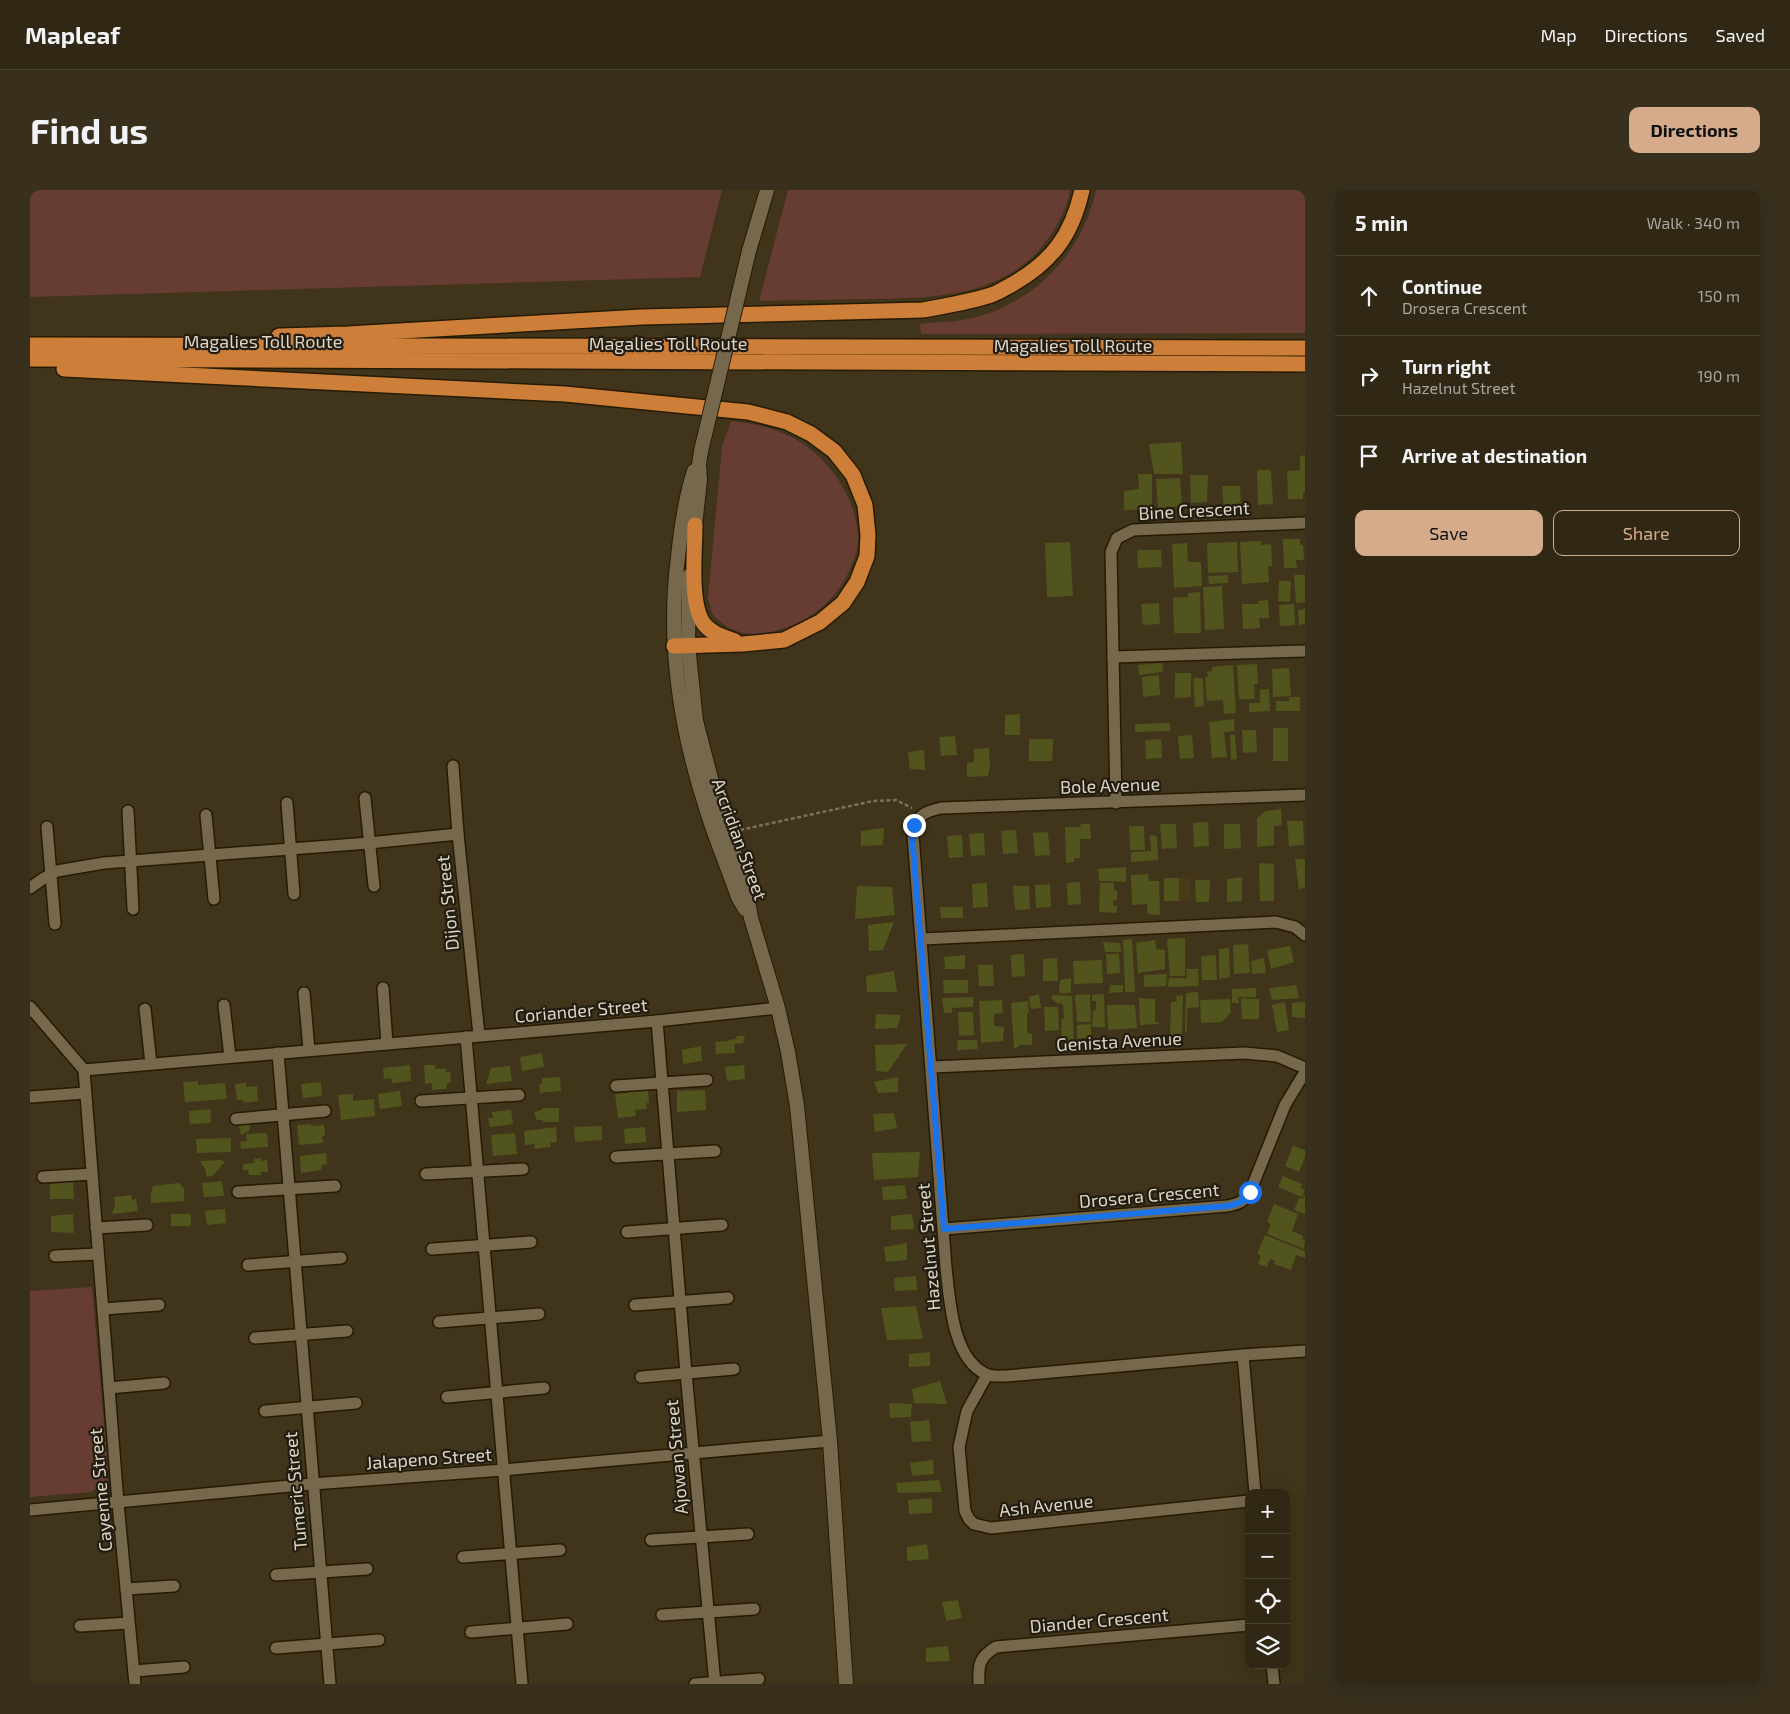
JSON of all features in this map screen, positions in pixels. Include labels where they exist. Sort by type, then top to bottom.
[{"type":"highway","points":[[30,341],[329,334],[642,317],[923,310],[960,304],[993,295],[1030,273],[1049,258],[1068,231],[1079,206],[1082,190]]},
{"type":"highway","name":"Magalies Toll Route","points":[[30,345],[1305,348]]},
{"type":"highway","name":"Magalies Toll Route","points":[[30,359],[1305,364]]},
{"type":"highway","points":[[30,367],[566,394],[748,412],[787,422],[811,434],[834,451],[853,475],[865,505],[868,535],[867,556],[857,582],[843,603],[820,622],[784,640],[743,644],[681,646]]},
{"type":"highway","points":[[695,526],[695,599],[698,613],[705,626],[716,634],[743,644]]},
{"type":"street","name":"Arcridian Street","points":[[751,918],[746,888],[712,786],[696,721],[681,646],[674,588],[681,526],[692,478],[700,458],[749,252],[767,190]]},
{"type":"street","name":"Arcridian Street","points":[[700,458],[700,480],[681,646],[680,700],[698,783],[707,812],[738,897],[751,918]]},
{"type":"street","name":"Bine Crescent","points":[[1116,802],[1111,552],[1117,538],[1133,530],[1305,523]]},
{"type":"street","points":[[1113,657],[1305,651]]},
{"type":"street","name":"Dijon Street","points":[[453,766],[458,834],[479,1036]]},
{"type":"street","name":"Bole Avenue","points":[[921,816],[929,811],[942,808],[1305,795]]},
{"type":"street","points":[[365,798],[374,886]]},
{"type":"street","points":[[287,803],[289,849],[294,894]]},
{"type":"street","points":[[128,812],[133,909]]},
{"type":"street","points":[[206,815],[214,899]]},
{"type":"street","name":"Hazelnut Street","points":[[921,816],[914,825],[912,835],[932,1066],[946,1268],[953,1323],[965,1354],[973,1364],[988,1375]]},
{"type":"street","points":[[47,827],[55,924]]},
{"type":"street","points":[[30,888],[52,874],[75,867],[104,862],[369,843],[458,834]]},
{"type":"street","points":[[751,918],[778,1008],[797,1106],[830,1442],[846,1684]]},
{"type":"street","points":[[922,939],[1276,922],[1295,927],[1305,935]]},
{"type":"street","points":[[383,988],[387,1044]]},
{"type":"street","points":[[304,993],[309,1050]]},
{"type":"street","points":[[224,1005],[230,1057]]},
{"type":"street","name":"Coriander Street","points":[[84,1070],[658,1021],[778,1008]]},
{"type":"street","points":[[145,1009],[151,1064]]},
{"type":"street","points":[[31,1010],[84,1070]]},
{"type":"street","name":"Ajowan Street","points":[[658,1021],[686,1373],[715,1683]]},
{"type":"street","points":[[466,1037],[522,1684]]},
{"type":"street","name":"Genista Avenue","points":[[932,1066],[1244,1052],[1277,1056],[1305,1070]]},
{"type":"street","name":"Tumeric Street","points":[[278,1053],[312,1484],[330,1684]]},
{"type":"street","name":"Cayenne Street","points":[[84,1070],[118,1503],[135,1684]]},
{"type":"street","name":"Drosera Crescent","points":[[944,1229],[1238,1204],[1246,1199],[1250,1192],[1286,1105],[1305,1070]]},
{"type":"street","points":[[616,1086],[707,1080]]},
{"type":"street","points":[[31,1097],[86,1093]]},
{"type":"street","points":[[421,1101],[518,1095]]},
{"type":"street","points":[[236,1119],[325,1111]]},
{"type":"street","points":[[616,1157],[715,1151]]},
{"type":"street","points":[[426,1174],[524,1169]]},
{"type":"street","points":[[43,1177],[92,1174]]},
{"type":"street","points":[[238,1192],[334,1186]]},
{"type":"street","points":[[96,1228],[147,1225]]},
{"type":"street","points":[[627,1232],[722,1225]]},
{"type":"street","points":[[432,1249],[531,1242]]},
{"type":"street","points":[[55,1256],[98,1254]]},
{"type":"street","points":[[248,1265],[341,1258]]},
{"type":"street","points":[[635,1305],[728,1298]]},
{"type":"street","points":[[103,1309],[159,1305]]},
{"type":"street","points":[[439,1322],[539,1314]]},
{"type":"street","points":[[255,1338],[347,1331]]},
{"type":"street","points":[[988,1375],[1023,1375],[1305,1351]]},
{"type":"street","points":[[1243,1355],[1255,1489]]},
{"type":"street","name":"Ajowan Street","points":[[641,1377],[734,1368]]},
{"type":"street","name":"Ash Avenue","points":[[988,1375],[967,1411],[959,1447],[963,1502],[969,1519],[974,1524],[992,1528],[1245,1501]]},
{"type":"street","points":[[109,1388],[164,1383]]},
{"type":"street","points":[[447,1397],[544,1388]]},
{"type":"street","name":"Tumeric Street","points":[[265,1411],[356,1403]]},
{"type":"street","name":"Jalapeno Street","points":[[30,1510],[312,1484],[830,1442]]},
{"type":"street","name":"Ajowan Street","points":[[651,1540],[748,1534]]},
{"type":"street","points":[[463,1557],[560,1550]]},
{"type":"street","name":"Tumeric Street","points":[[276,1574],[367,1569]]},
{"type":"street","points":[[126,1589],[174,1586]]},
{"type":"street","points":[[662,1615],[754,1608]]},
{"type":"street","points":[[80,1626],[129,1623]]},
{"type":"street","points":[[471,1632],[567,1624]]},
{"type":"street","name":"Diander Crescent","points":[[979,1684],[979,1665],[983,1657],[996,1647],[1245,1625]]},
{"type":"street","points":[[276,1648],[379,1640]]},
{"type":"street","points":[[134,1671],[184,1667]]},
{"type":"street","points":[[1272,1669],[1274,1684]]},
{"type":"street","points":[[694,1684],[759,1679]]},
{"type":"path","points":[[727,832],[891,800],[900,801],[921,816]]},
{"type":"shaded area","points":[[30,190],[722,190],[700,277],[30,297]]},
{"type":"shaded area","points":[[788,190],[1070,190],[1060,218],[1044,244],[1027,262],[1007,275],[986,285],[964,291],[917,298],[759,301]]},
{"type":"shaded area","points":[[1096,190],[1305,190],[1305,333],[921,334],[920,324],[973,318],[996,311],[1036,287],[1053,272],[1068,254],[1090,213]]},
{"type":"shaded area","points":[[731,421],[776,430],[802,443],[814,452],[840,482],[848,497],[858,531],[855,556],[840,588],[820,609],[808,617],[795,624],[766,633],[746,633],[735,631],[726,626],[714,616],[708,598],[722,447]]},
{"type":"shaded area","points":[[1190,877],[1191,899],[1179,901],[1179,878]]},
{"type":"shaded area","points":[[92,1287],[108,1470],[107,1481],[91,1492],[30,1497],[30,1291]]},
{"type":"building","points":[[1181,442],[1183,474],[1154,474],[1149,444]]},
{"type":"building","points":[[1305,455],[1305,492],[1303,492],[1303,499],[1288,499],[1287,471],[1300,470],[1300,456]]},
{"type":"building","points":[[1257,470],[1271,470],[1273,504],[1258,505]]},
{"type":"building","points":[[1138,474],[1152,474],[1152,509],[1124,510],[1124,491],[1139,489]]},
{"type":"building","points":[[1190,475],[1208,475],[1207,502],[1191,503]]},
{"type":"building","points":[[1180,478],[1182,506],[1158,508],[1156,479]]},
{"type":"building","points":[[1222,486],[1240,486],[1241,508],[1224,508]]},
{"type":"building","points":[[1283,539],[1300,539],[1300,545],[1303,545],[1304,560],[1296,560],[1297,568],[1284,568]]},
{"type":"building","points":[[1261,541],[1261,545],[1271,544],[1272,566],[1268,566],[1269,582],[1242,584],[1240,542]]},
{"type":"building","points":[[1070,542],[1073,596],[1047,597],[1045,543]]},
{"type":"building","points":[[1237,542],[1238,572],[1208,573],[1207,543]]},
{"type":"building","points":[[1187,543],[1188,562],[1201,562],[1202,586],[1174,588],[1172,544]]},
{"type":"building","points":[[1137,550],[1161,550],[1162,567],[1138,568]]},
{"type":"building","points":[[1228,575],[1228,583],[1209,584],[1208,576]]},
{"type":"building","points":[[1294,575],[1305,575],[1305,602],[1296,603]]},
{"type":"building","points":[[1279,581],[1291,581],[1290,602],[1278,601]]},
{"type":"building","points":[[1222,586],[1224,629],[1205,630],[1203,587]]},
{"type":"building","points":[[1200,592],[1201,633],[1174,633],[1173,598],[1188,597],[1188,593]]},
{"type":"building","points":[[1268,600],[1269,618],[1259,618],[1260,628],[1243,629],[1242,604],[1258,604],[1258,601]]},
{"type":"building","points":[[1159,603],[1160,624],[1143,625],[1141,604]]},
{"type":"building","points":[[1294,604],[1295,625],[1280,626],[1279,605]]},
{"type":"building","points":[[1305,609],[1305,624],[1299,625],[1298,610]]},
{"type":"building","points":[[1162,663],[1163,672],[1139,675],[1138,665]]},
{"type":"building","points":[[1257,664],[1258,684],[1254,684],[1255,699],[1239,699],[1237,665]]},
{"type":"building","points":[[1233,665],[1236,713],[1224,714],[1223,700],[1207,701],[1205,677],[1208,677],[1207,672],[1212,671],[1212,667]]},
{"type":"building","points":[[1289,668],[1291,696],[1273,697],[1272,669]]},
{"type":"building","points":[[1175,673],[1191,673],[1191,697],[1175,698]]},
{"type":"building","points":[[1159,675],[1160,695],[1143,697],[1142,677]]},
{"type":"building","points":[[1193,678],[1203,678],[1204,706],[1195,707]]},
{"type":"building","points":[[1269,689],[1270,711],[1249,712],[1249,703],[1260,703],[1260,690]]},
{"type":"building","points":[[1289,697],[1300,697],[1300,711],[1276,711],[1276,701],[1289,701]]},
{"type":"building","points":[[1020,714],[1020,735],[1005,735],[1005,715]]},
{"type":"building","points":[[1234,719],[1235,731],[1224,732],[1227,757],[1212,758],[1209,722]]},
{"type":"building","points":[[1170,723],[1170,731],[1135,732],[1135,724]]},
{"type":"building","points":[[1273,728],[1288,728],[1288,761],[1273,761]]},
{"type":"building","points":[[1242,730],[1256,730],[1257,752],[1243,753]]},
{"type":"building","points":[[1192,735],[1194,758],[1180,759],[1178,736]]},
{"type":"building","points":[[1230,735],[1235,735],[1237,759],[1231,760]]},
{"type":"building","points":[[955,736],[957,755],[941,756],[939,737]]},
{"type":"building","points":[[1029,739],[1053,739],[1052,761],[1029,761]]},
{"type":"building","points":[[1161,739],[1162,758],[1146,759],[1145,740]]},
{"type":"building","points":[[989,748],[990,766],[988,776],[967,777],[967,763],[974,762],[974,749]]},
{"type":"building","points":[[924,750],[925,770],[910,769],[908,752]]},
{"type":"building","points":[[1281,809],[1282,825],[1274,826],[1274,845],[1257,847],[1257,818],[1266,811]]},
{"type":"building","points":[[1287,821],[1303,821],[1304,845],[1289,846]]},
{"type":"building","points":[[1208,822],[1209,846],[1194,847],[1193,823]]},
{"type":"building","points":[[1081,824],[1090,824],[1091,839],[1080,839],[1080,858],[1074,858],[1074,862],[1066,863],[1065,827],[1080,827]]},
{"type":"building","points":[[1160,824],[1176,824],[1177,848],[1162,849]]},
{"type":"building","points":[[1224,824],[1240,824],[1241,848],[1224,849]]},
{"type":"building","points":[[1129,826],[1144,826],[1145,850],[1130,850]]},
{"type":"building","points":[[884,828],[883,845],[861,846],[861,831]]},
{"type":"building","points":[[1016,830],[1018,853],[1003,854],[1001,831]]},
{"type":"building","points":[[1048,832],[1050,855],[1035,856],[1033,833]]},
{"type":"building","points":[[984,833],[985,855],[971,856],[969,834]]},
{"type":"building","points":[[962,835],[963,857],[949,858],[947,836]]},
{"type":"building","points":[[1150,835],[1157,836],[1158,860],[1131,862],[1131,852],[1151,851]]},
{"type":"building","points":[[1295,859],[1305,859],[1305,888],[1299,889]]},
{"type":"building","points":[[1259,863],[1274,864],[1274,901],[1260,901]]},
{"type":"building","points":[[1126,867],[1126,882],[1099,881],[1098,869]]},
{"type":"building","points":[[1148,874],[1149,881],[1159,881],[1160,915],[1148,914],[1147,904],[1132,905],[1131,875]]},
{"type":"building","points":[[1242,877],[1242,901],[1227,902],[1227,879]]},
{"type":"building","points":[[1164,878],[1179,878],[1179,901],[1164,901]]},
{"type":"building","points":[[1195,880],[1210,880],[1209,902],[1196,902]]},
{"type":"building","points":[[1080,882],[1081,904],[1068,905],[1067,883]]},
{"type":"building","points":[[987,883],[988,907],[973,908],[972,884]]},
{"type":"building","points":[[1100,883],[1114,883],[1114,889],[1117,891],[1117,900],[1113,900],[1113,906],[1117,906],[1117,913],[1099,912]]},
{"type":"building","points":[[1050,884],[1051,907],[1036,908],[1035,885]]},
{"type":"building","points":[[857,886],[892,887],[895,915],[855,919]]},
{"type":"building","points":[[1013,886],[1029,886],[1030,909],[1015,910]]},
{"type":"building","points":[[940,907],[963,907],[963,918],[941,918]]},
{"type":"building","points":[[894,922],[883,950],[869,951],[868,925]]},
{"type":"building","points":[[1185,938],[1185,976],[1170,976],[1167,939]]},
{"type":"building","points":[[1132,939],[1135,992],[1125,992],[1123,940]]},
{"type":"building","points":[[1155,940],[1156,949],[1165,950],[1165,969],[1138,973],[1136,943]]},
{"type":"building","points":[[1103,942],[1120,943],[1121,952],[1105,952]]},
{"type":"building","points":[[1248,944],[1250,973],[1234,974],[1233,945]]},
{"type":"building","points":[[1290,946],[1294,962],[1271,969],[1267,950]]},
{"type":"building","points":[[1229,948],[1230,977],[1219,979],[1219,949]]},
{"type":"building","points":[[1024,954],[1025,976],[1012,977],[1011,955]]},
{"type":"building","points":[[1106,954],[1119,954],[1120,973],[1107,974]]},
{"type":"building","points":[[965,955],[965,969],[945,969],[944,957]]},
{"type":"building","points":[[1216,955],[1217,980],[1202,980],[1201,956]]},
{"type":"building","points":[[1057,958],[1058,981],[1043,981],[1043,959]]},
{"type":"building","points":[[1264,958],[1266,973],[1252,974],[1251,961]]},
{"type":"building","points":[[1102,960],[1103,983],[1074,984],[1073,961]]},
{"type":"building","points":[[978,965],[993,965],[994,986],[979,986]]},
{"type":"building","points":[[1186,969],[1198,969],[1199,986],[1168,987],[1169,978],[1187,978]]},
{"type":"building","points":[[894,971],[897,992],[867,992],[866,976]]},
{"type":"building","points":[[1167,974],[1166,986],[1144,987],[1144,975]]},
{"type":"building","points":[[1071,978],[1071,993],[1059,993],[1060,980]]},
{"type":"building","points":[[943,980],[968,980],[968,993],[944,993]]},
{"type":"building","points":[[1110,985],[1123,985],[1123,992],[1109,993]]},
{"type":"building","points":[[1296,985],[1299,998],[1272,1000],[1269,988]]},
{"type":"building","points":[[1256,988],[1256,997],[1238,997],[1239,1003],[1232,1003],[1232,989]]},
{"type":"building","points":[[1198,992],[1199,1007],[1187,1008],[1187,1031],[1185,1032],[1186,993]]},
{"type":"building","points":[[1039,994],[1041,1008],[1031,1009],[1029,997]]},
{"type":"building","points":[[1090,994],[1091,1022],[1077,1022],[1075,995]]},
{"type":"building","points":[[1104,994],[1105,1027],[1092,1027],[1096,1001],[1092,1001],[1092,995]]},
{"type":"building","points":[[1052,995],[1072,996],[1074,1046],[1062,1046],[1061,1020],[1064,1018],[1063,1004],[1057,1003],[1052,999]]},
{"type":"building","points":[[1183,995],[1182,1036],[1170,1036],[1171,1002],[1177,1001],[1176,996]]},
{"type":"building","points":[[974,997],[973,1007],[952,1008],[952,1013],[944,1013],[942,998]]},
{"type":"building","points":[[1139,998],[1155,999],[1155,1021],[1160,1024],[1140,1025]]},
{"type":"building","points":[[1241,998],[1259,999],[1259,1019],[1242,1019]]},
{"type":"building","points":[[1230,999],[1231,1012],[1222,1022],[1201,1023],[1200,1000]]},
{"type":"building","points":[[1002,1000],[1003,1013],[994,1014],[994,1026],[1004,1027],[1003,1041],[981,1043],[979,1001]]},
{"type":"building","points":[[1028,1001],[1027,1033],[1032,1034],[1032,1045],[1021,1045],[1014,1049],[1011,1003]]},
{"type":"building","points":[[1285,1002],[1289,1030],[1277,1032],[1272,1005]]},
{"type":"building","points":[[1305,1002],[1305,1018],[1292,1017],[1292,1003]]},
{"type":"building","points":[[1107,1005],[1135,1005],[1137,1028],[1108,1030]]},
{"type":"building","points":[[1044,1007],[1058,1007],[1059,1030],[1045,1031]]},
{"type":"building","points":[[958,1012],[973,1012],[974,1035],[959,1036]]},
{"type":"building","points":[[876,1014],[901,1015],[897,1028],[875,1029]]},
{"type":"building","points":[[1091,1024],[1091,1037],[1077,1039],[1077,1025]]},
{"type":"building","points":[[737,1036],[745,1036],[743,1043],[734,1044],[735,1053],[716,1054],[715,1042],[729,1041],[727,1040],[736,1039]]},
{"type":"building","points":[[958,1040],[977,1040],[978,1049],[957,1050]]},
{"type":"building","points":[[907,1044],[888,1072],[876,1071],[875,1045]]},
{"type":"building","points":[[701,1046],[702,1061],[683,1064],[682,1050]]},
{"type":"building","points":[[542,1053],[544,1067],[522,1071],[520,1057]]},
{"type":"building","points":[[410,1065],[411,1081],[392,1083],[391,1078],[384,1079],[383,1068]]},
{"type":"building","points":[[424,1065],[435,1065],[435,1069],[446,1069],[446,1073],[450,1071],[451,1082],[447,1084],[446,1089],[432,1090],[432,1083],[425,1084]]},
{"type":"building","points":[[744,1065],[745,1079],[727,1081],[725,1067]]},
{"type":"building","points":[[510,1066],[512,1081],[486,1084],[491,1068]]},
{"type":"building","points":[[560,1077],[561,1091],[540,1093],[539,1085],[542,1084],[542,1078]]},
{"type":"building","points":[[898,1077],[898,1092],[878,1093],[874,1082]]},
{"type":"building","points":[[198,1081],[198,1085],[225,1083],[227,1099],[185,1102],[183,1082]]},
{"type":"building","points":[[321,1082],[322,1096],[303,1098],[301,1084]]},
{"type":"building","points":[[246,1083],[246,1087],[257,1086],[258,1101],[244,1103],[243,1100],[237,1100],[235,1084]]},
{"type":"building","points":[[648,1089],[649,1103],[646,1103],[647,1109],[635,1110],[636,1116],[618,1118],[615,1094]]},
{"type":"building","points":[[705,1090],[706,1110],[677,1112],[677,1091]]},
{"type":"building","points":[[400,1091],[402,1106],[380,1109],[378,1094]]},
{"type":"building","points":[[353,1094],[353,1101],[374,1099],[375,1116],[341,1120],[338,1095]]},
{"type":"building","points":[[543,1108],[559,1108],[559,1122],[537,1120],[534,1112]]},
{"type":"building","points":[[210,1109],[211,1123],[190,1124],[189,1111]]},
{"type":"building","points":[[511,1110],[513,1124],[490,1127],[488,1118],[493,1118],[492,1112]]},
{"type":"building","points":[[894,1113],[897,1128],[875,1132],[873,1114]]},
{"type":"building","points":[[251,1122],[249,1131],[241,1135],[239,1125]]},
{"type":"building","points":[[311,1124],[311,1126],[324,1125],[325,1136],[322,1136],[323,1143],[299,1145],[297,1125]]},
{"type":"building","points":[[602,1126],[602,1140],[575,1142],[574,1127]]},
{"type":"building","points":[[556,1127],[557,1142],[550,1143],[551,1147],[534,1149],[535,1144],[525,1145],[524,1131]]},
{"type":"building","points":[[645,1127],[646,1142],[625,1144],[624,1129]]},
{"type":"building","points":[[267,1133],[268,1147],[241,1149],[240,1142],[247,1141],[246,1134]]},
{"type":"building","points":[[515,1133],[517,1154],[493,1156],[491,1135]]},
{"type":"building","points":[[231,1138],[231,1152],[197,1153],[196,1139]]},
{"type":"building","points":[[1293,1146],[1305,1150],[1305,1157],[1299,1172],[1285,1166]]},
{"type":"building","points":[[920,1152],[918,1177],[874,1180],[872,1153]]},
{"type":"building","points":[[326,1153],[327,1164],[322,1165],[321,1170],[301,1173],[300,1156]]},
{"type":"building","points":[[261,1158],[261,1161],[267,1160],[268,1172],[261,1172],[261,1175],[249,1175],[248,1170],[243,1170],[243,1164],[254,1163],[254,1159]]},
{"type":"building","points":[[200,1161],[224,1161],[224,1163],[215,1175],[206,1177],[206,1171]]},
{"type":"building","points":[[1283,1176],[1302,1184],[1300,1188],[1305,1190],[1302,1197],[1278,1187]]},
{"type":"building","points":[[222,1181],[224,1196],[204,1197],[202,1183]]},
{"type":"building","points":[[73,1182],[74,1199],[50,1199],[50,1184]]},
{"type":"building","points":[[179,1183],[184,1189],[184,1201],[151,1203],[153,1186]]},
{"type":"building","points":[[905,1185],[907,1199],[883,1200],[882,1187]]},
{"type":"building","points":[[1305,1194],[1305,1214],[1294,1210],[1299,1198],[1303,1199]]},
{"type":"building","points":[[131,1195],[132,1200],[136,1199],[138,1211],[112,1214],[115,1204],[114,1197]]},
{"type":"building","points":[[1274,1204],[1298,1214],[1292,1231],[1303,1236],[1302,1239],[1305,1240],[1304,1249],[1267,1234],[1271,1224],[1267,1222]]},
{"type":"building","points":[[225,1209],[226,1223],[207,1225],[205,1211]]},
{"type":"building","points":[[73,1214],[74,1233],[51,1232],[51,1216]]},
{"type":"building","points":[[171,1214],[191,1214],[191,1226],[171,1226]]},
{"type":"building","points":[[912,1214],[914,1229],[891,1230],[891,1216]]},
{"type":"building","points":[[1265,1235],[1305,1251],[1305,1258],[1296,1255],[1291,1270],[1274,1264],[1275,1261],[1270,1259],[1267,1267],[1258,1264],[1261,1256],[1257,1254]]},
{"type":"building","points":[[907,1243],[907,1260],[886,1262],[884,1247]]},
{"type":"building","points":[[916,1276],[917,1290],[895,1291],[894,1278]]},
{"type":"building","points":[[916,1306],[923,1339],[887,1340],[881,1308]]},
{"type":"building","points":[[930,1352],[930,1366],[909,1367],[909,1354]]},
{"type":"building","points":[[940,1381],[947,1404],[914,1403],[912,1389]]},
{"type":"building","points":[[889,1403],[912,1404],[911,1417],[890,1418]]},
{"type":"building","points":[[929,1420],[931,1441],[912,1442],[910,1422]]},
{"type":"building","points":[[933,1460],[934,1474],[912,1476],[910,1463]]},
{"type":"building","points":[[939,1480],[942,1492],[898,1493],[896,1483]]},
{"type":"building","points":[[932,1498],[932,1513],[909,1514],[908,1500]]},
{"type":"building","points":[[927,1544],[929,1559],[907,1561],[907,1547]]},
{"type":"building","points":[[958,1600],[962,1618],[946,1621],[942,1602]]},
{"type":"building","points":[[948,1646],[950,1661],[926,1662],[926,1648]]},
{"type":"route","points":[[914,825],[912,835],[922,939],[944,1229],[1227,1206],[1238,1204],[1246,1199],[1250,1192]]}]
